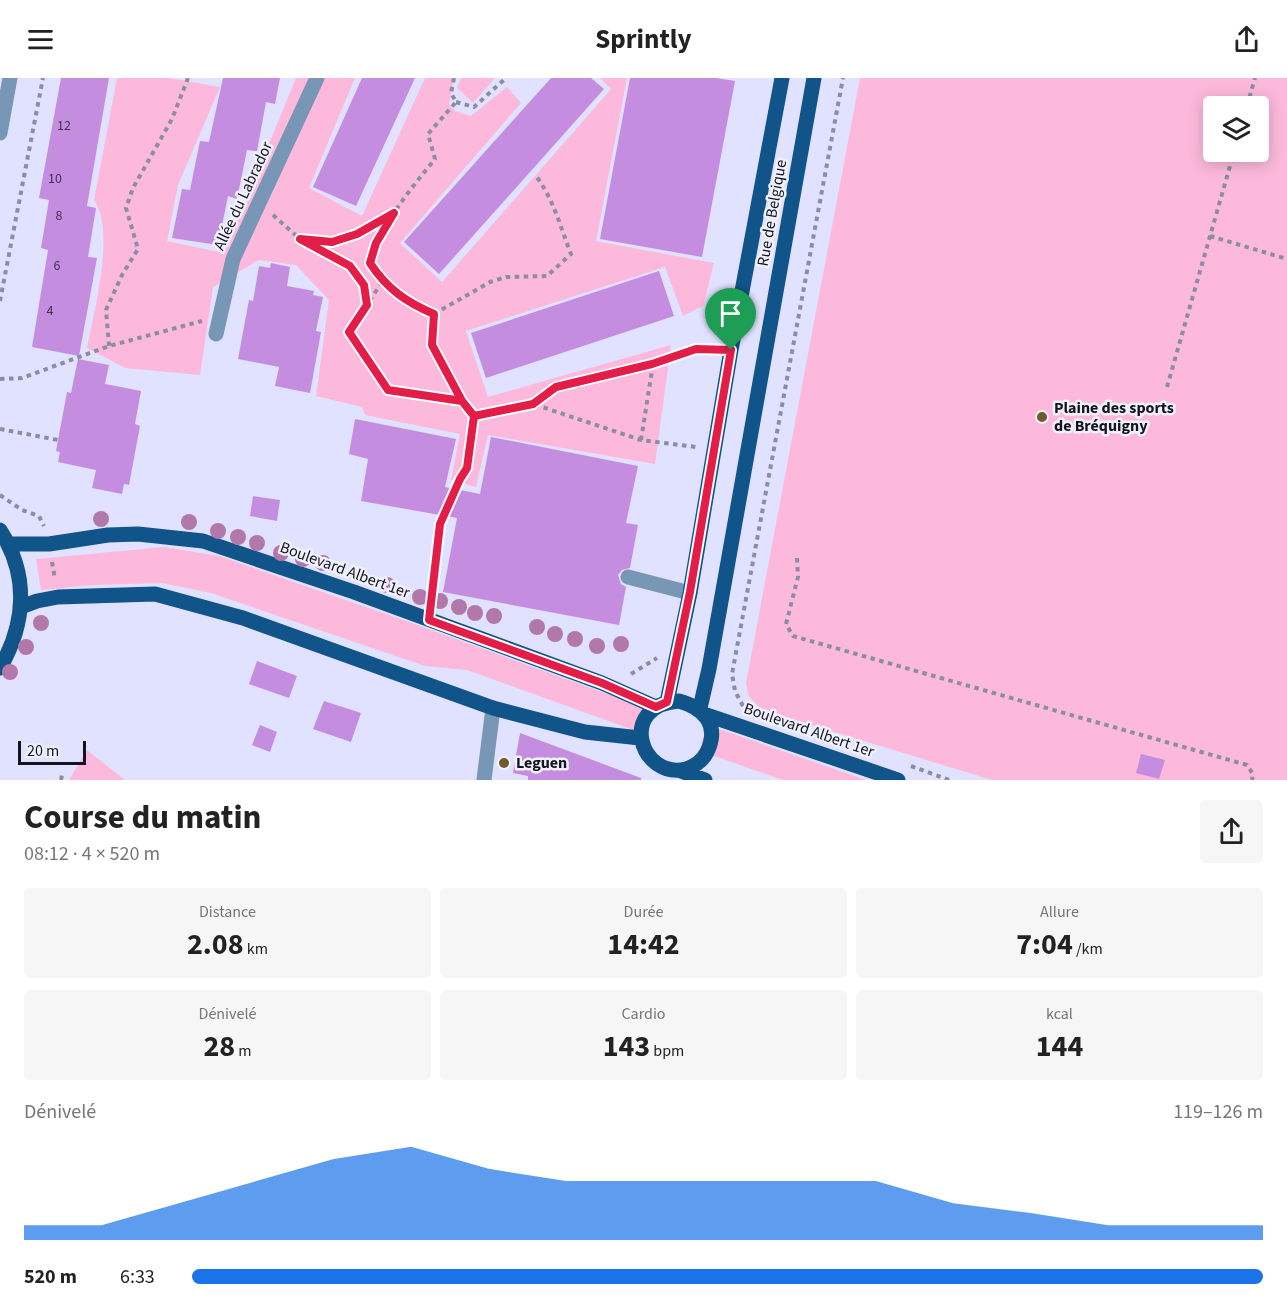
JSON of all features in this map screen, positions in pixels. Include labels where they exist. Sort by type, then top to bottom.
[{"type":"main road","name":"Rue de Belgique","points":[[662,704],[690,592],[731,350],[782,78]]},
{"type":"main road","name":"Rue de Belgique","points":[[703,712],[814,78]]},
{"type":"main road","name":"Boulevard Albert 1er","points":[[4,537],[49,544],[108,535],[138,534],[203,541],[223,546],[662,704],[679,701],[703,712],[898,780]]},
{"type":"main road","points":[[0,668],[14,640],[21,607],[19,574],[4,537]]},
{"type":"main road","points":[[21,607],[58,597],[156,594],[243,618],[493,708],[585,732],[640,738]]},
{"type":"main road","points":[[662,704],[644,720],[640,738],[648,758],[656,765],[705,780]]},
{"type":"main road","points":[[681,771],[701,761],[707,752],[710,730],[703,712]]},
{"type":"street","points":[[0,134],[10,78]]},
{"type":"street","name":"Allée du Labrador","points":[[216,334],[233,259],[317,78]]},
{"type":"street","points":[[628,577],[690,592]]},
{"type":"street","points":[[484,780],[493,708]]},
{"type":"path","points":[[0,301],[43,78]]},
{"type":"path","points":[[109,346],[106,310],[122,275],[138,249],[126,208],[133,188],[172,119],[188,78]]},
{"type":"path","points":[[454,78],[452,93],[456,102]]},
{"type":"path","points":[[456,102],[474,107],[506,78]]},
{"type":"path","points":[[752,709],[741,705],[735,691],[732,674],[843,78]]},
{"type":"path","points":[[1249,96],[1255,78]]},
{"type":"path","points":[[434,314],[408,303],[382,282],[370,263],[376,243],[402,198],[435,159],[428,134],[456,102]]},
{"type":"path","points":[[1167,387],[1231,162]]},
{"type":"path","points":[[434,314],[490,282],[506,277],[547,276],[571,254],[557,212],[547,191],[536,176]]},
{"type":"path","points":[[261,202],[280,224],[300,239],[350,266],[364,285],[367,305]]},
{"type":"path","points":[[300,239],[332,242],[357,234],[394,213]]},
{"type":"path","points":[[1210,236],[1287,259]]},
{"type":"path","points":[[382,282],[349,332],[388,390],[462,401]]},
{"type":"path","points":[[429,620],[440,524],[467,468],[474,416],[462,401],[432,345],[434,314]]},
{"type":"path","points":[[0,379],[22,378],[109,346],[220,316]]},
{"type":"path","points":[[474,416],[533,404],[556,387],[652,364],[696,349],[731,350]]},
{"type":"path","points":[[641,440],[652,364]]},
{"type":"path","points":[[533,404],[641,440],[714,451]]},
{"type":"path","points":[[0,429],[58,440]]},
{"type":"path","points":[[797,558],[798,577],[786,624],[793,636],[1247,765],[1253,774],[1252,780]]},
{"type":"path","points":[[602,683],[636,673],[662,653]]},
{"type":"path","points":[[905,764],[949,780]]},
{"type":"shaded area","points":[[117,78],[169,78],[220,87],[178,185],[167,241],[224,253],[296,78],[355,78],[309,188],[362,216],[425,78],[454,78],[449,104],[455,111],[471,116],[507,87],[521,103],[400,243],[442,282],[611,89],[600,78],[627,78],[596,241],[714,263],[703,306],[683,316],[665,267],[466,331],[488,397],[671,345],[655,464],[488,435],[476,487],[451,480],[460,434],[365,415],[362,407],[316,396],[329,300],[296,265],[259,260],[213,287],[200,375],[125,368],[87,348],[98,293],[103,251],[100,214],[94,200]]},
{"type":"shaded area","points":[[461,78],[495,78],[473,103],[457,88]]},
{"type":"shaded area","name":"Plaine des sports de Bréquigny","points":[[860,78],[1287,78],[1287,780],[992,780],[762,710],[749,697],[746,683]]},
{"type":"shaded area","points":[[165,547],[219,556],[649,709],[639,732],[467,670],[425,666],[211,593],[162,583],[92,585],[41,590],[36,559]]},
{"type":"shaded area","points":[[719,729],[866,780],[783,780],[714,756],[703,748],[702,740],[708,731]]},
{"type":"shaded area","points":[[87,750],[125,780],[69,780]]},
{"type":"building","points":[[61,78],[109,78],[87,206],[96,208],[88,257],[97,258],[79,356],[32,347],[48,250],[41,248],[49,200],[39,198]]},
{"type":"building","points":[[223,78],[280,78],[275,104],[266,102],[257,151],[247,150],[237,199],[228,196],[218,245],[172,238],[182,189],[190,190],[200,141],[209,142]]},
{"type":"building","points":[[362,78],[415,78],[356,206],[313,187]]},
{"type":"building","points":[[551,78],[591,78],[604,89],[439,274],[404,242]]},
{"type":"building","points":[[630,78],[716,78],[735,81],[702,257],[600,239]]},
{"type":"building","points":[[271,263],[290,267],[287,286],[314,291],[313,295],[323,297],[316,331],[321,332],[310,393],[275,386],[279,367],[238,359],[249,300],[253,301],[259,266],[270,268]]},
{"type":"building","points":[[659,271],[674,316],[486,378],[471,333]]},
{"type":"building","points":[[78,359],[109,365],[105,384],[141,391],[135,424],[140,426],[129,485],[124,484],[122,494],[92,488],[96,470],[58,462],[60,452],[56,451],[67,392],[71,393]]},
{"type":"building","points":[[355,419],[456,439],[445,487],[480,494],[491,437],[638,466],[626,523],[638,525],[630,568],[622,570],[618,575],[621,584],[626,587],[619,625],[443,592],[457,518],[361,501],[368,459],[349,454]]},
{"type":"building","points":[[253,496],[280,500],[277,521],[250,516]]},
{"type":"building","points":[[257,661],[297,676],[289,698],[249,684]]},
{"type":"building","points":[[324,701],[361,713],[351,742],[313,729]]},
{"type":"building","points":[[260,725],[277,732],[270,752],[252,745]]},
{"type":"building","points":[[520,733],[641,778],[641,780],[528,780],[528,776],[513,773]]},
{"type":"building","points":[[1141,754],[1165,760],[1159,779],[1136,773]]},
{"type":"place","name":"Plaine des sports de Bréquigny","points":[[1042,417]]},
{"type":"place","name":"Leguen","points":[[504,763]]},
{"type":"route","points":[[731,350],[690,592],[667,702],[656,707],[602,683],[429,620],[435,550],[440,524],[467,468],[474,416],[462,401],[432,345],[434,314],[408,303],[382,282],[370,263],[376,243],[394,213],[357,234],[332,242],[300,239],[350,266],[364,285],[367,305],[349,332],[388,390],[462,401],[474,416],[533,404],[556,387],[652,364],[696,349],[731,350]]}]
